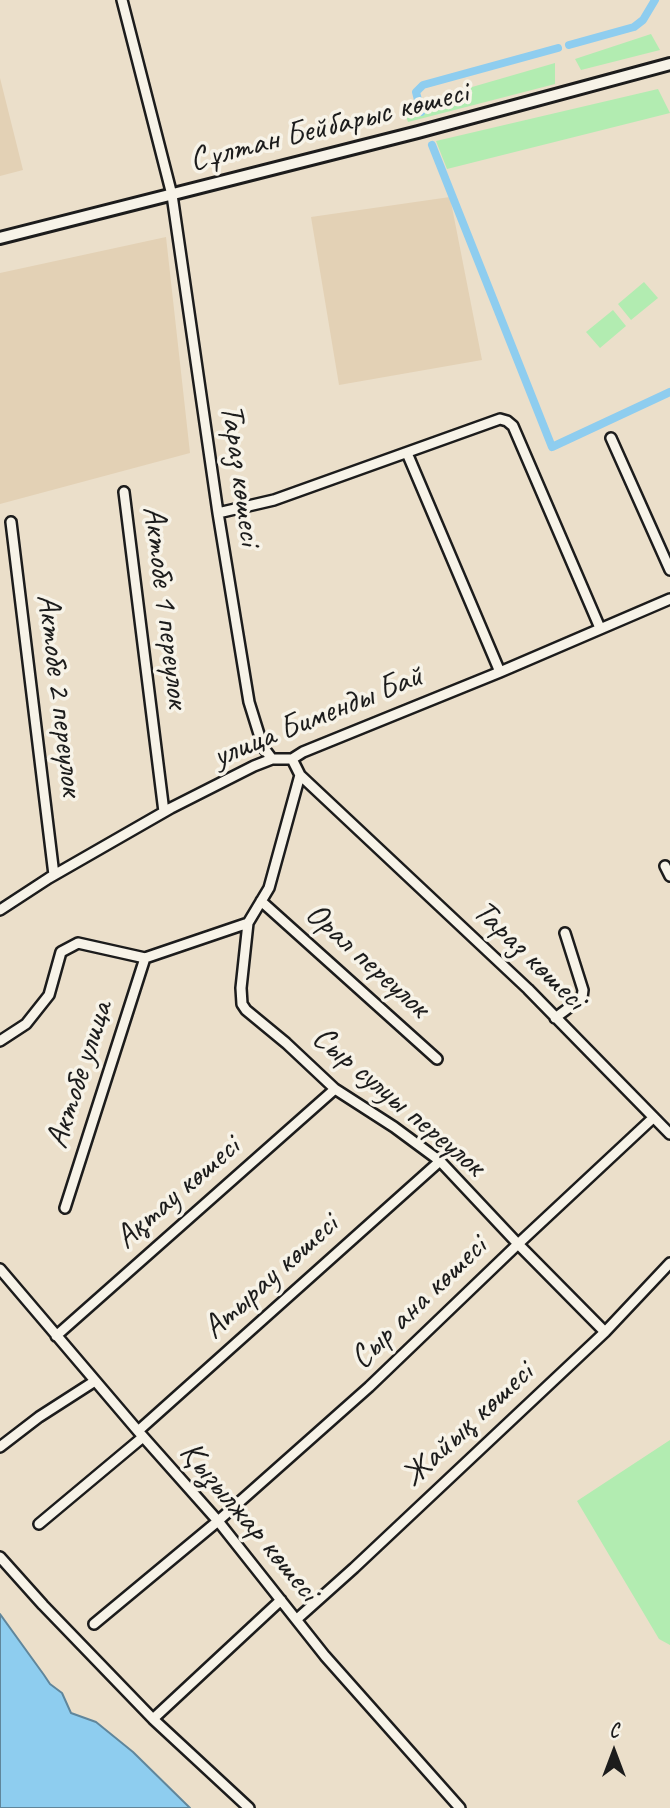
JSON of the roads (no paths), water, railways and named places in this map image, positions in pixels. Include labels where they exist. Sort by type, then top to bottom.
[{"type":"main road","name":"Сұлтан Бейбарыс көшесі","points":[[0,238],[418,132],[670,64]]},
{"type":"street","name":"Тараз көшесі","points":[[122,0],[172,195],[218,513],[249,702],[262,747],[272,759]]},
{"type":"street","points":[[218,513],[274,500],[500,419],[507,421],[513,426],[600,628]]},
{"type":"street","points":[[611,438],[670,570]]},
{"type":"street","points":[[407,453],[500,672]]},
{"type":"street","name":"Актобе 1 переулок","points":[[124,492],[164,812]]},
{"type":"street","name":"Актобе 2 переулок","points":[[11,522],[54,875]]},
{"type":"street","name":"улица Бименды Бай","points":[[0,911],[54,875],[164,812],[254,766],[272,759],[292,758],[670,599]]},
{"type":"street","name":"Тараз көшесі","points":[[292,758],[300,775],[528,989],[670,1135]]},
{"type":"street","points":[[0,1041],[26,1024],[49,995],[61,952],[78,943],[145,958],[248,923],[269,888],[300,775]]},
{"type":"street","points":[[665,866],[670,876]]},
{"type":"street","name":"Орал переулок","points":[[261,901],[437,1059]]},
{"type":"street","name":"Сыр сулуы переулок","points":[[248,923],[241,988],[242,1004],[251,1015],[286,1043],[335,1089],[440,1161],[605,1332]]},
{"type":"street","points":[[555,1018],[582,998],[583,989],[565,933]]},
{"type":"street","name":"Актобе улица","points":[[65,1208],[145,958]]},
{"type":"street","name":"Ақтау көшесі","points":[[56,1336],[335,1089]]},
{"type":"street","name":"Сыр ана көшесі","points":[[94,1624],[218,1521],[369,1387],[653,1118]]},
{"type":"street","name":"Атырау көшесі","points":[[39,1524],[440,1161]]},
{"type":"street","name":"Жайық көшесі","points":[[297,1619],[605,1332],[670,1264]]},
{"type":"street","name":"Қызылжар көшесі","points":[[0,1269],[218,1521],[325,1656],[460,1808]]},
{"type":"street","points":[[0,1447],[39,1417],[95,1381]]},
{"type":"street","points":[[0,1557],[153,1719],[249,1808]]},
{"type":"street","points":[[153,1719],[281,1600]]},
{"type":"water","points":[[0,1614],[50,1684],[62,1693],[71,1713],[96,1722],[133,1752],[190,1808],[0,1808]]},
{"type":"waterway","points":[[569,45],[634,27],[643,20],[655,0]]},
{"type":"waterway","points":[[421,112],[416,92],[423,85],[558,48]]},
{"type":"waterway","points":[[432,145],[552,447],[670,392]]}]
